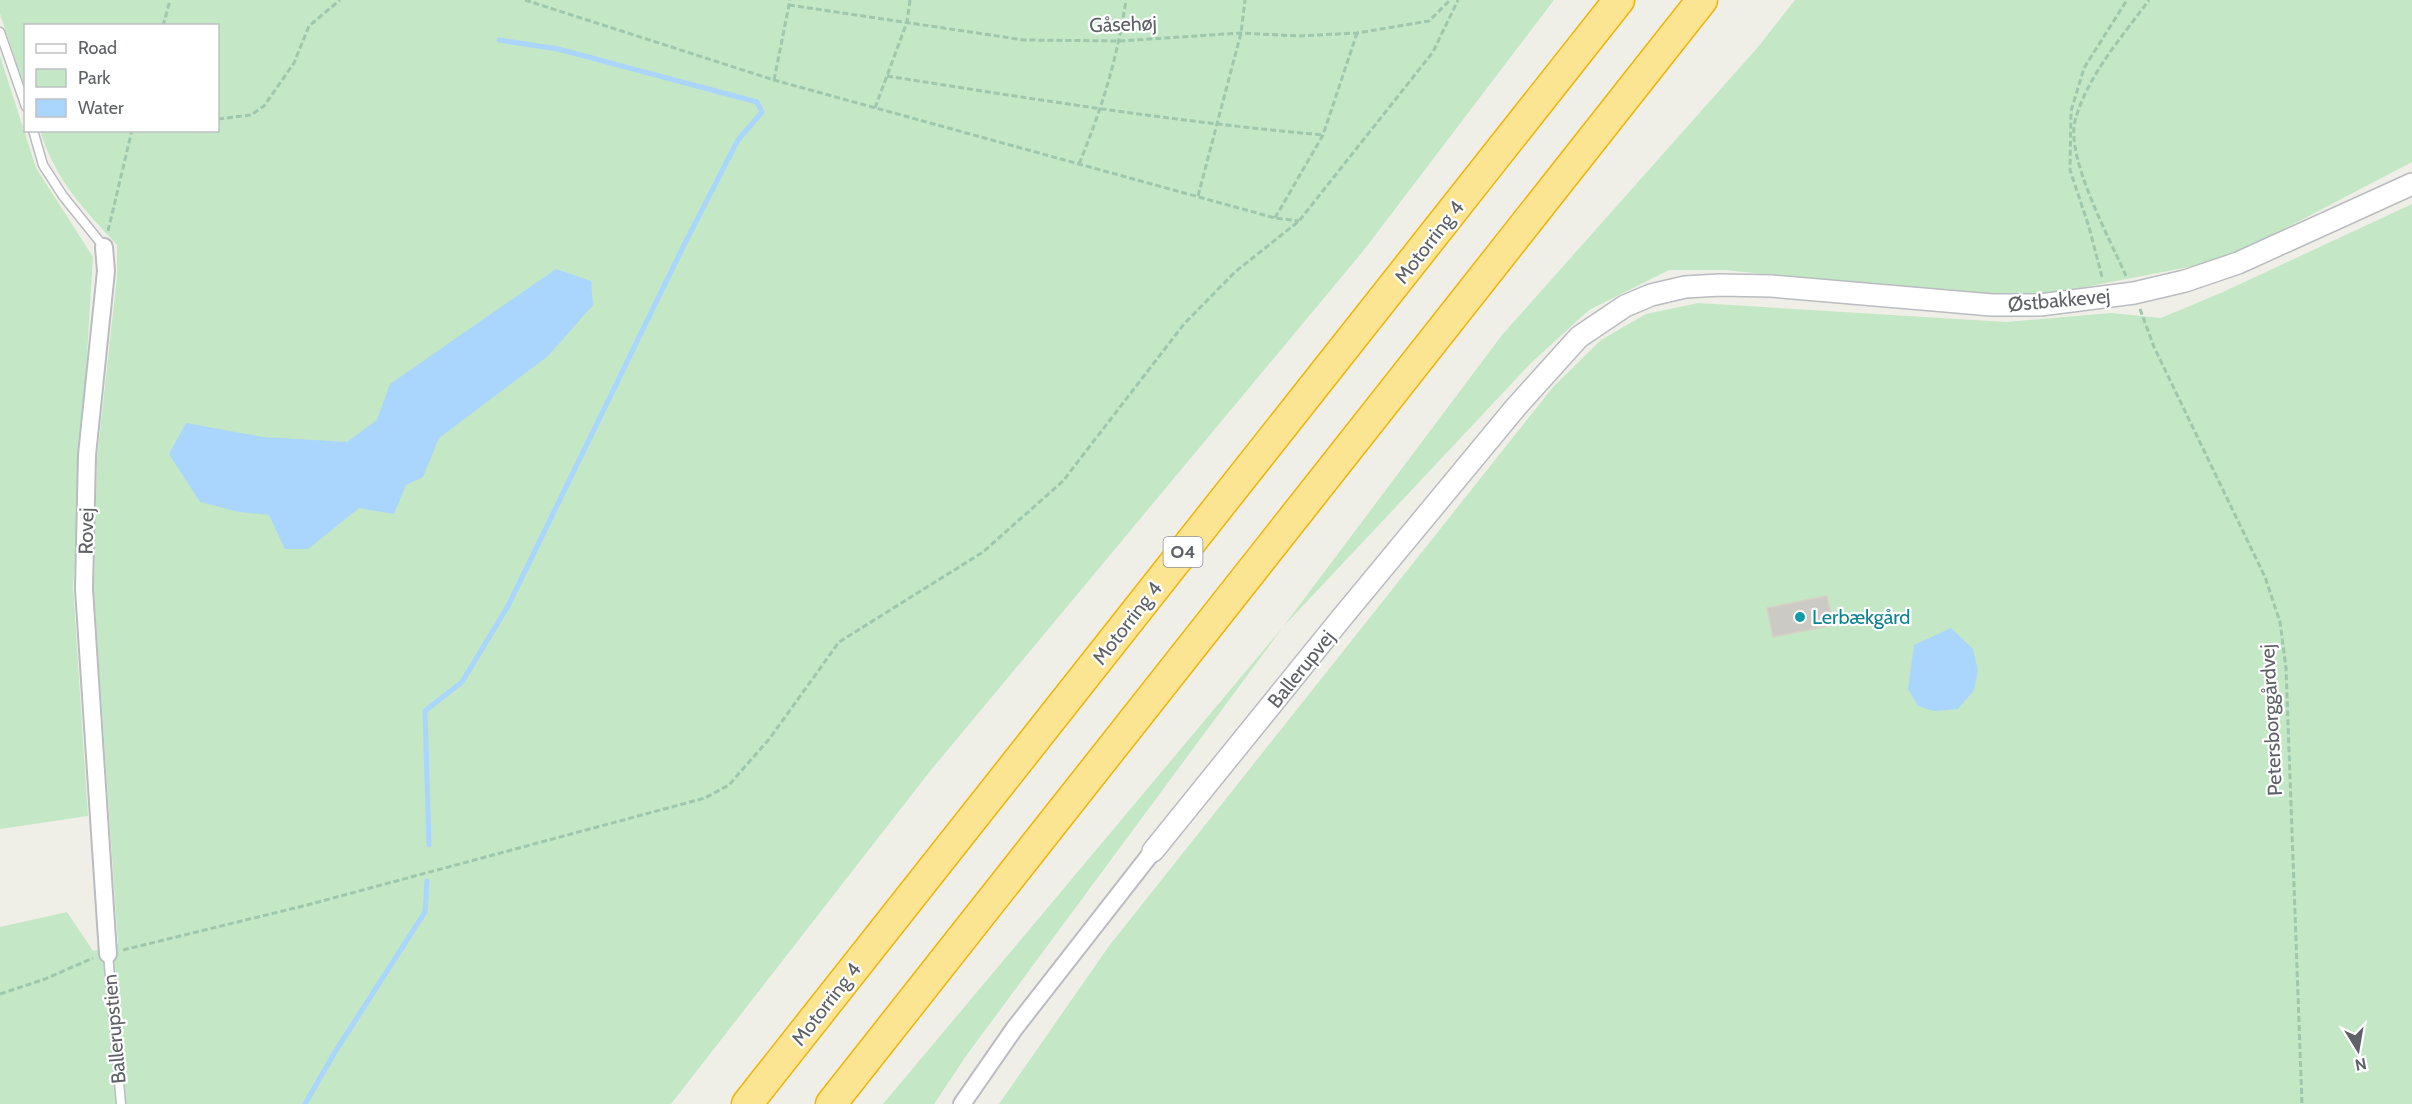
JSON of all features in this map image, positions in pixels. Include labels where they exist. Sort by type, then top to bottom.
[{"type":"highway","name":"Motorring 4","points":[[747,1104],[1619,0]]},
{"type":"highway","points":[[831,1104],[1702,0]]},
{"type":"street","name":"Østbakkevej","points":[[1685,287],[1771,286],[1992,305],[2040,305],[2134,293],[2185,281],[2238,263],[2412,184]]},
{"type":"street","name":"Rovej","points":[[104,247],[106,271],[87,455],[84,589],[108,954]]},
{"type":"street","name":"Ballerupvej","points":[[962,1104],[1014,1029],[1153,851],[1516,407],[1579,337],[1625,306],[1652,295],[1685,287]]},
{"type":"lane","points":[[0,32],[24,101]]},
{"type":"lane","points":[[34,132],[43,165],[63,196],[104,247]]},
{"type":"lane","name":"Ballerupstien","points":[[108,954],[121,1104]]},
{"type":"path","points":[[164,24],[170,0]]},
{"type":"path","points":[[219,119],[251,115],[264,106],[294,63],[309,26],[340,0]]},
{"type":"path","points":[[525,0],[774,80],[1275,218],[1299,221]]},
{"type":"path","points":[[774,80],[790,0]]},
{"type":"path","points":[[875,108],[907,22],[910,0]]},
{"type":"path","points":[[1079,164],[1101,110],[1120,40],[1126,0]]},
{"type":"path","points":[[1198,197],[1241,33],[1245,0]]},
{"type":"path","name":"Gåsehøj","points":[[789,5],[1024,40],[1120,40],[1241,33],[1299,36],[1357,33],[1429,21],[1450,0]]},
{"type":"path","points":[[0,994],[45,979],[90,958],[307,905],[705,798],[729,785],[770,738],[839,642],[983,552],[1063,481],[1184,324],[1235,272],[1299,221],[1433,52],[1458,0]]},
{"type":"path","points":[[2107,296],[2089,227],[2070,170],[2069,136],[2071,111],[2084,68],[2127,0]]},
{"type":"path","name":"Petersborggårdvej","points":[[2149,0],[2110,53],[2086,92],[2075,123],[2078,165],[2134,293],[2154,347],[2265,577],[2280,622],[2286,668],[2302,1104]]},
{"type":"path","points":[[1275,218],[1323,135],[1357,33]]},
{"type":"path","points":[[887,76],[1216,126],[1323,135]]},
{"type":"path","points":[[104,247],[132,132]]},
{"type":"green space","points":[[0,0],[1554,0],[1364,250],[931,770],[671,1104],[0,1104],[0,927],[67,912],[93,951],[118,944],[94,591],[97,459],[117,276],[117,245],[81,205],[62,179],[40,132],[219,132],[219,24],[24,24],[24,85],[0,14]]},
{"type":"green space","points":[[1795,0],[2412,0],[2412,162],[2225,260],[2038,296],[1940,294],[1726,270],[1669,270],[1589,310],[1531,363],[1283,627],[1502,335],[1758,47]]},
{"type":"green space","points":[[0,56],[36,168],[93,257],[73,587],[88,816],[0,829]]},
{"type":"green space","points":[[2412,204],[2412,1104],[999,1104],[1109,946],[1553,387],[1601,340],[1646,314],[1698,303],[2006,322],[2111,313],[2161,318],[2223,292]]},
{"type":"green space","points":[[1283,627],[966,1056],[934,1104],[883,1104]]},
{"type":"water","points":[[556,269],[591,281],[593,305],[548,356],[439,438],[423,477],[406,485],[394,514],[359,508],[308,549],[285,549],[269,515],[239,512],[200,502],[169,454],[186,423],[263,437],[347,442],[377,420],[390,384]]},
{"type":"water","points":[[1951,628],[1973,649],[1978,671],[1974,690],[1958,709],[1934,711],[1918,706],[1908,689],[1914,645]]},
{"type":"building","name":"Lerbækgård","points":[[1827,596],[1833,625],[1773,637],[1767,608]]},
{"type":"waterway","points":[[429,845],[425,711],[462,682],[508,606],[685,243],[738,140],[762,112],[757,102],[558,49],[499,40]]},
{"type":"waterway","points":[[305,1104],[335,1052],[425,912],[427,881]]},
{"type":"place","name":"Lerbækgård","points":[[1800,617]]}]
